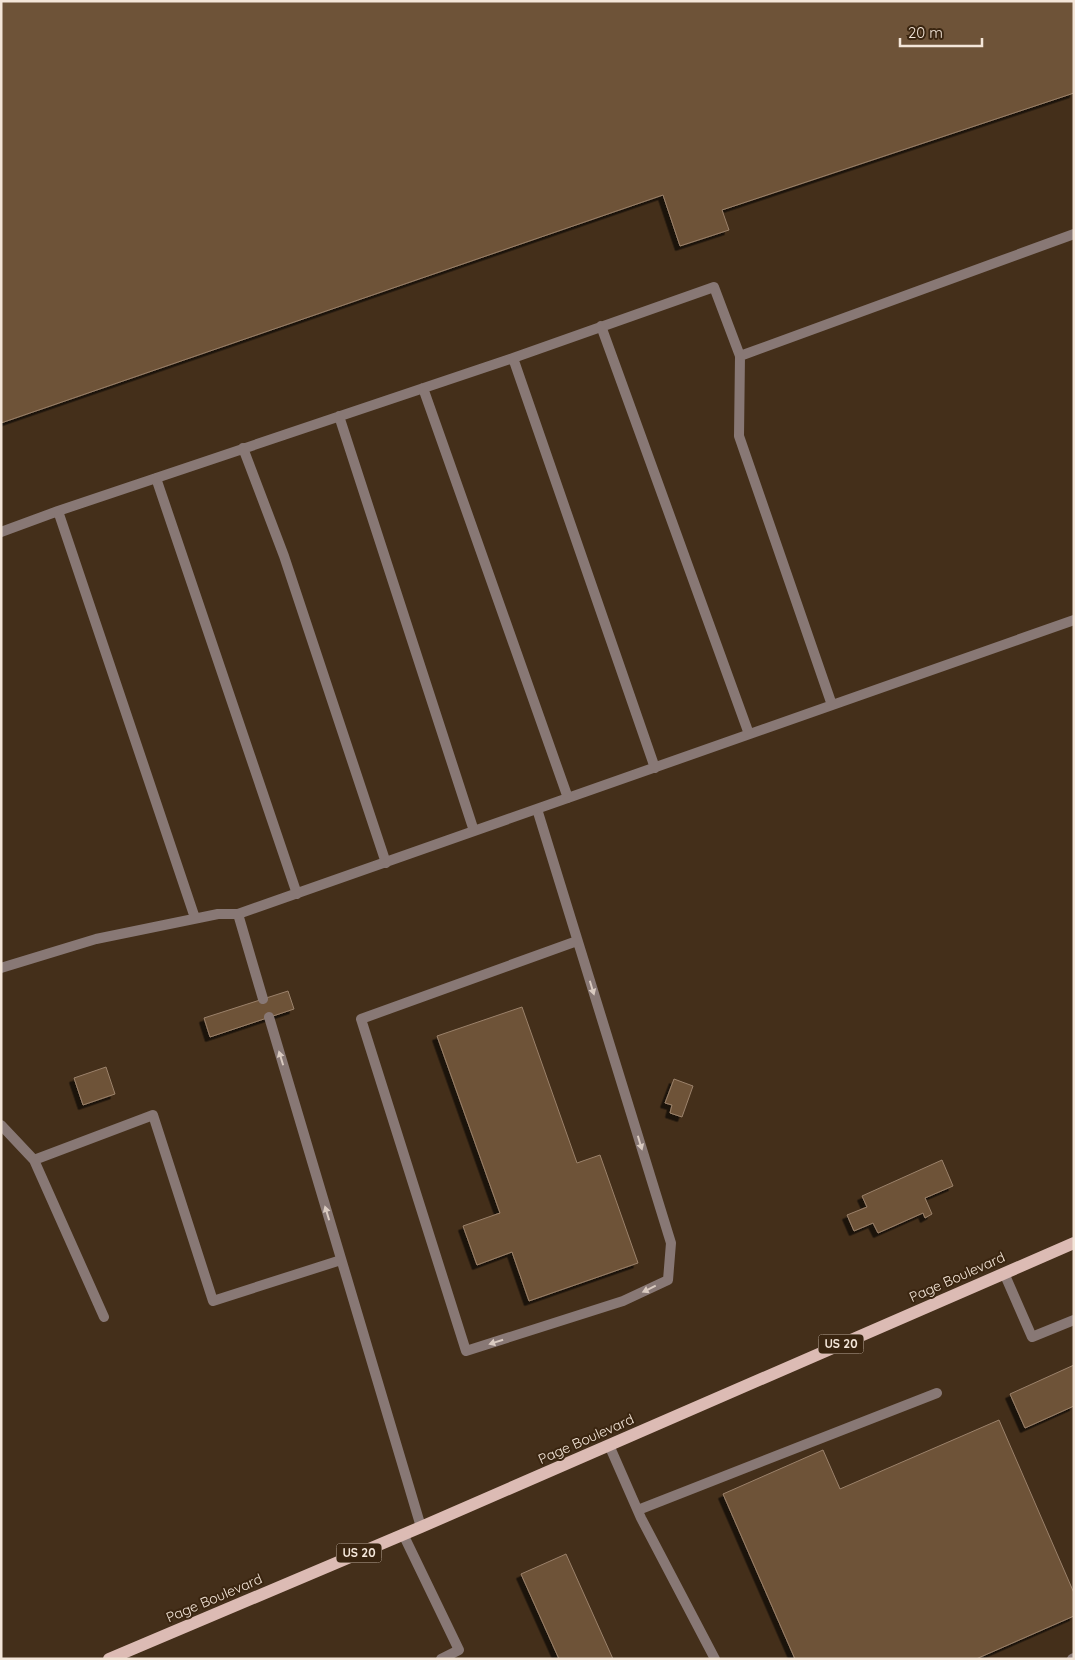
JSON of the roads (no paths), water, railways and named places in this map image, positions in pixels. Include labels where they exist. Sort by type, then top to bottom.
[{"type":"main road","name":"Page Boulevard","points":[[109,1659],[421,1527],[1074,1243]]},
{"type":"lane","points":[[740,356],[1074,234]]},
{"type":"lane","points":[[1,532],[58,510],[513,358],[714,287],[740,356],[739,436],[832,705]]},
{"type":"lane","points":[[601,326],[749,734]]},
{"type":"lane","points":[[513,358],[655,768]]},
{"type":"lane","points":[[423,388],[568,798]]},
{"type":"lane","points":[[339,416],[474,831]]},
{"type":"lane","points":[[243,448],[284,556],[386,862]]},
{"type":"lane","points":[[156,478],[297,894]]},
{"type":"lane","points":[[58,510],[195,918]]},
{"type":"lane","points":[[1,968],[96,939],[195,918],[218,914],[238,914],[1074,620]]},
{"type":"lane","points":[[537,809],[578,941],[671,1243],[668,1280],[623,1301],[466,1351],[361,1019],[578,941]]},
{"type":"lane","points":[[238,914],[263,999]]},
{"type":"lane","points":[[269,1017],[421,1527]]},
{"type":"lane","points":[[34,1160],[153,1115],[213,1301],[341,1260]]},
{"type":"lane","points":[[1,1125],[34,1160],[104,1317]]},
{"type":"lane","points":[[1004,1273],[1032,1337],[1074,1320]]},
{"type":"lane","points":[[638,1510],[937,1393]]},
{"type":"lane","points":[[609,1445],[638,1510],[715,1659]]},
{"type":"lane","points":[[403,1534],[459,1650],[441,1659]]}]
